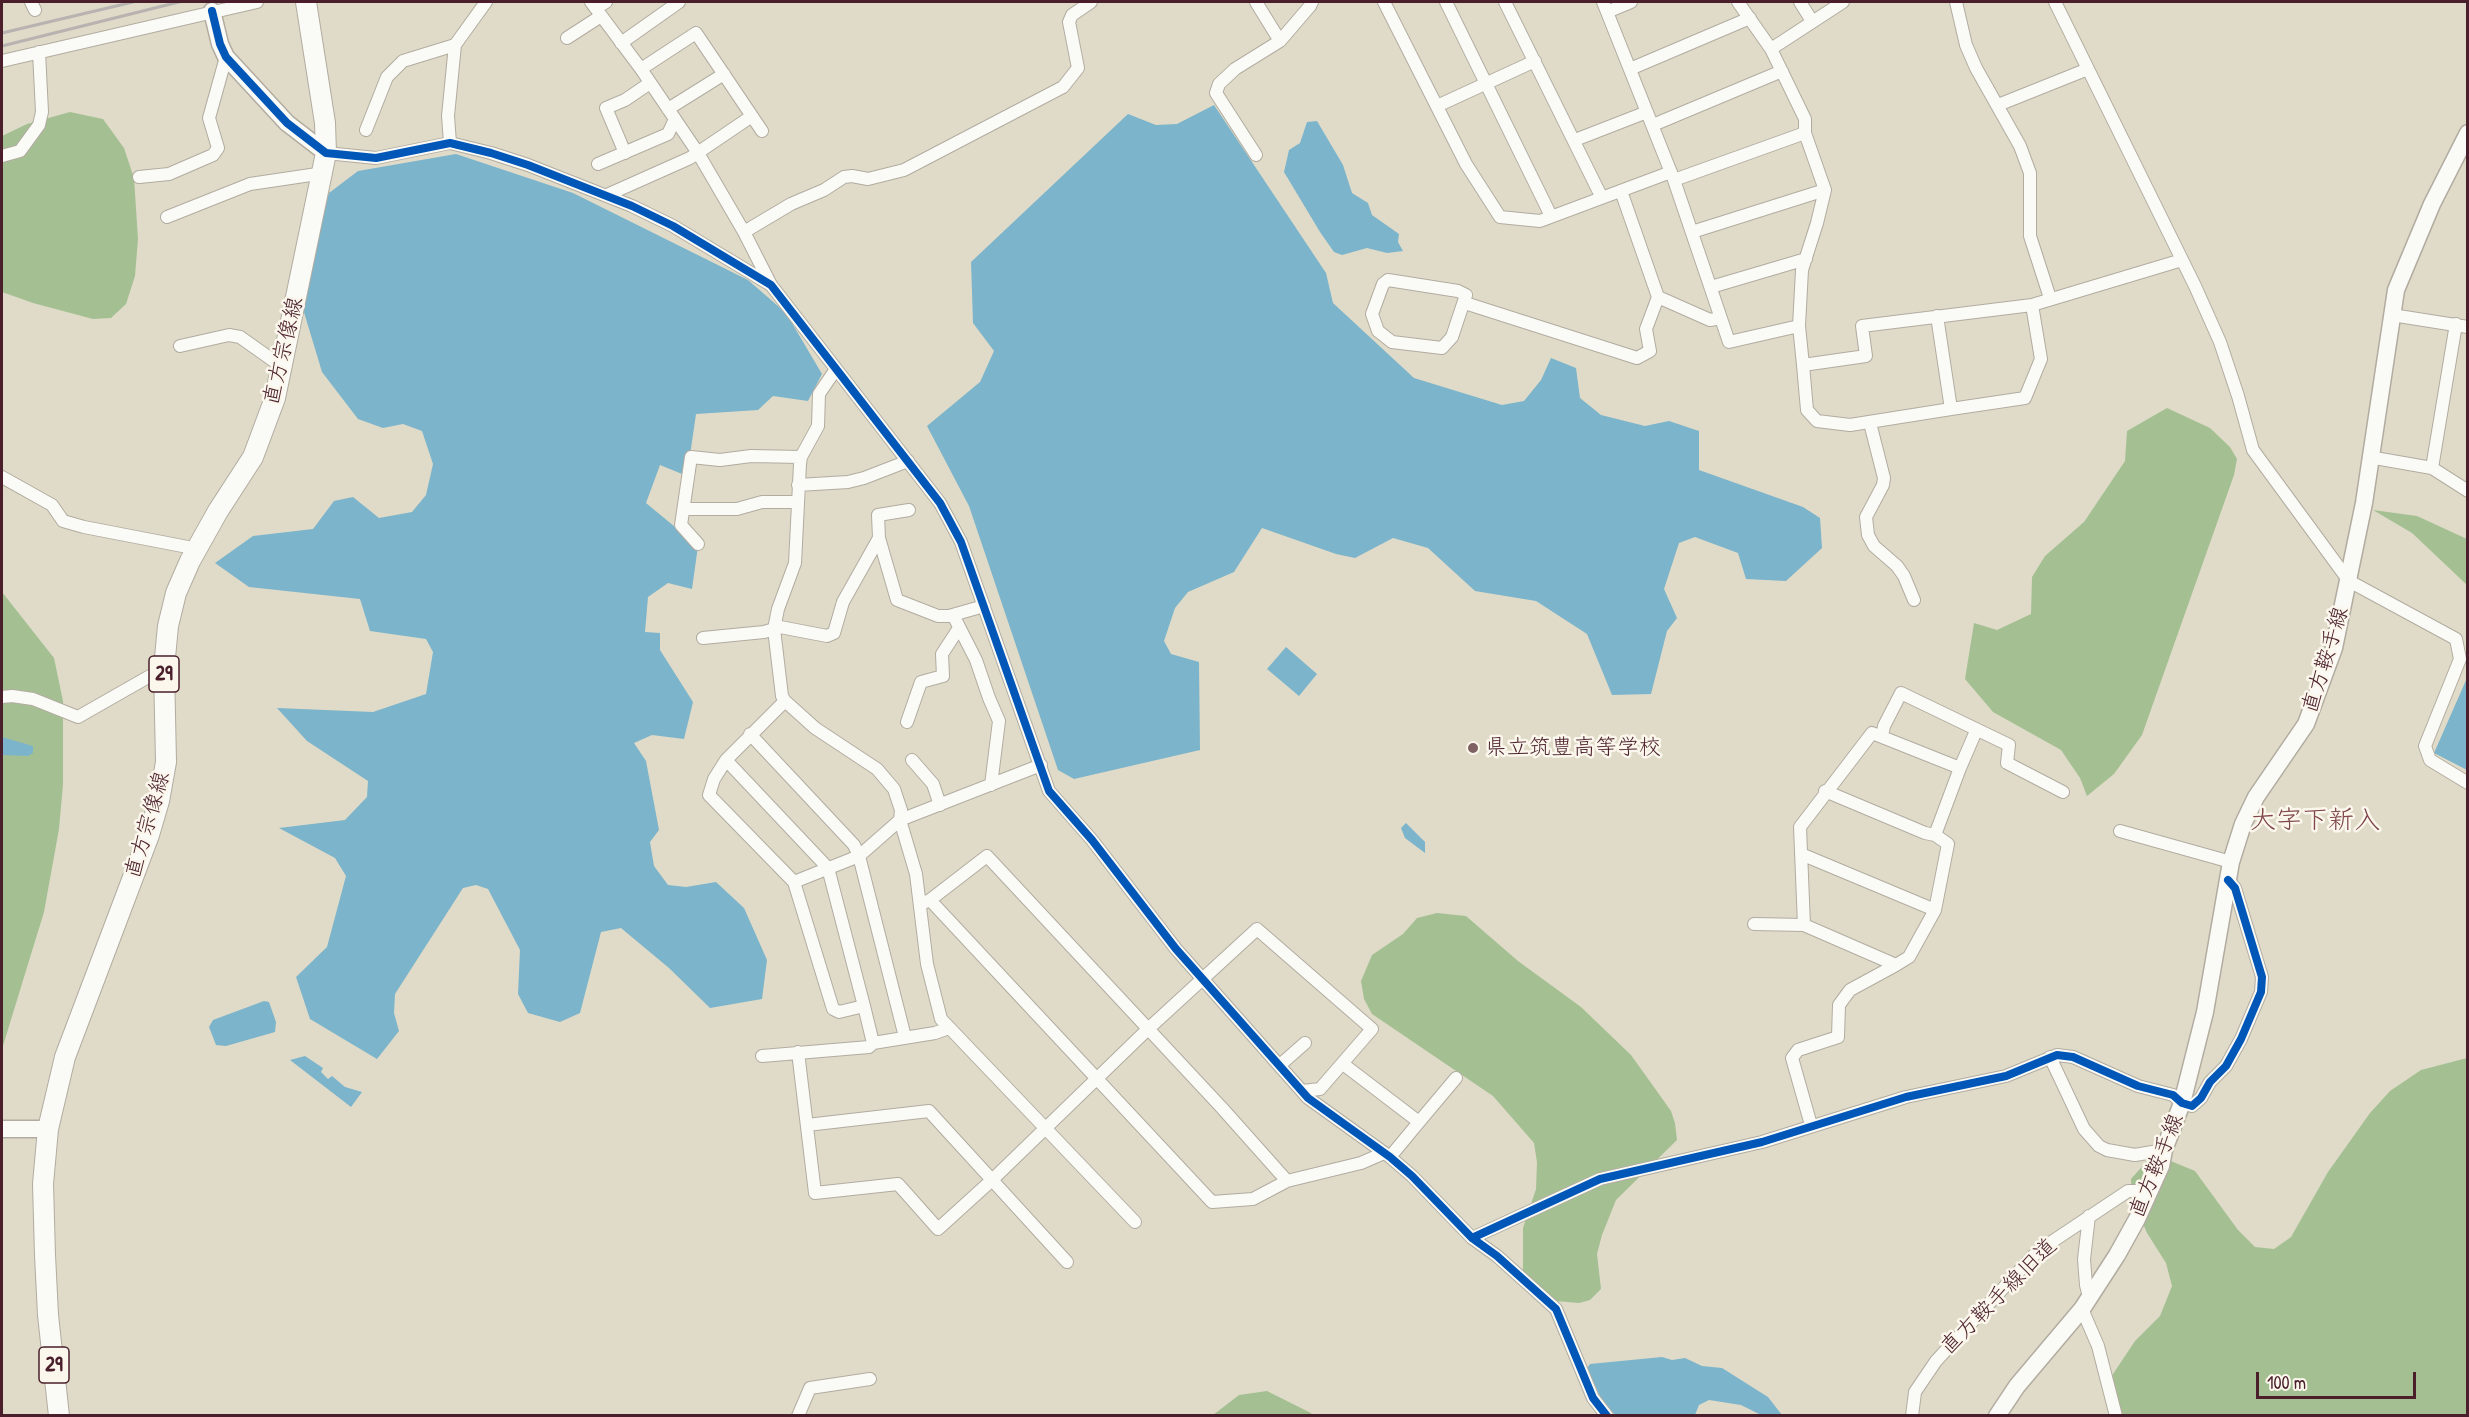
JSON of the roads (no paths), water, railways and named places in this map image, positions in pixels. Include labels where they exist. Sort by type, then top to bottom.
[{"type":"main road","name":"直方宗像線","points":[[59,1416],[48,1315],[45,1255],[43,1184],[48,1129],[65,1057],[145,846],[159,801],[166,762],[164,668],[168,626],[176,593],[190,561],[218,511],[253,457],[275,398],[324,173],[326,153],[325,123],[306,2]]},
{"type":"main road","points":[[212,11],[220,44],[226,57],[287,123],[326,153]]},
{"type":"main road","name":"直方鞍手線","points":[[1997,1416],[2017,1386],[2085,1303],[2117,1255],[2161,1166],[2164,1150],[2182,1103],[2205,1012],[2231,862],[2243,824],[2256,797],[2306,724],[2334,648],[2364,503],[2369,457],[2396,290],[2432,204],[2468,133]]},
{"type":"main road","points":[[2,1129],[48,1129]]},
{"type":"street","points":[[2,61],[257,2]]},
{"type":"street","points":[[450,143],[448,116],[455,45],[486,2]]},
{"type":"street","points":[[621,43],[680,2]]},
{"type":"street","points":[[744,232],[791,204],[824,190],[844,177],[868,178],[904,170],[1063,87],[1078,68],[1069,22],[1072,15],[1091,2]]},
{"type":"street","points":[[1256,2],[1280,41]]},
{"type":"street","points":[[1256,155],[1216,93],[1219,84],[1235,69],[1280,41],[1312,2]]},
{"type":"street","points":[[1384,2],[1466,164],[1500,217],[1540,221],[1601,196],[1673,176],[1804,133]]},
{"type":"street","points":[[1446,2],[1551,216]]},
{"type":"street","points":[[1505,2],[1601,196]]},
{"type":"street","points":[[1631,2],[1605,7],[1673,176],[1729,342],[1799,326]]},
{"type":"street","points":[[1738,2],[1782,71],[1804,119],[1804,133],[1825,190],[1818,223],[1802,270],[1799,326],[1807,410],[1817,421],[1833,424],[1870,423],[2025,398],[2041,359],[2032,305]]},
{"type":"street","points":[[1800,2],[1812,21]]},
{"type":"street","points":[[1770,49],[1843,2]]},
{"type":"street","points":[[1956,2],[1966,45],[1976,68],[2020,146],[2030,173],[2030,236],[2050,298]]},
{"type":"street","points":[[2055,2],[2220,342],[2253,450],[2349,581],[2456,639],[2460,658],[2425,746],[2430,760],[2468,783]]},
{"type":"street","points":[[567,38],[599,7],[621,43],[698,153],[744,232],[771,285],[940,503],[962,542],[1049,791],[1092,840],[1135,898],[1202,980],[1308,1098],[1387,1155],[1412,1176],[1472,1238],[1497,1256],[1556,1309],[1593,1398],[1607,1416]]},
{"type":"street","points":[[1630,69],[1750,18]]},
{"type":"street","points":[[641,69],[696,33],[762,131]]},
{"type":"street","points":[[366,130],[387,77],[403,61],[455,45]]},
{"type":"street","points":[[2,156],[20,151],[39,125],[42,112],[39,52]]},
{"type":"street","points":[[139,177],[169,174],[213,155],[218,148],[209,117],[226,57]]},
{"type":"street","points":[[1437,106],[1535,61]]},
{"type":"street","points":[[1998,105],[2088,69]]},
{"type":"street","points":[[1653,125],[1782,71]]},
{"type":"street","points":[[598,164],[669,134],[672,114],[724,74]]},
{"type":"street","points":[[625,153],[606,108],[625,100],[650,83]]},
{"type":"street","points":[[1575,140],[1647,112]]},
{"type":"street","points":[[607,195],[698,153],[752,116]]},
{"type":"street","points":[[326,153],[376,158],[450,143],[518,162],[607,195],[673,226],[771,285]]},
{"type":"street","points":[[167,217],[250,184],[324,173]]},
{"type":"street","points":[[1692,232],[1825,190]]},
{"type":"street","points":[[1465,303],[1637,358],[1650,351],[1646,329],[1658,297],[1622,191]]},
{"type":"street","points":[[1711,287],[1806,258]]},
{"type":"street","points":[[1803,365],[1866,356],[1862,326],[2032,305],[2182,260]]},
{"type":"street","points":[[1388,280],[1458,291],[1466,295],[1465,303],[1452,337],[1442,348],[1392,342],[1378,330],[1373,321],[1372,314],[1383,284],[1388,280]]},
{"type":"street","points":[[1658,297],[1710,320],[1721,318]]},
{"type":"street","points":[[2392,315],[2462,325],[2432,468]]},
{"type":"street","points":[[1937,316],[1951,409]]},
{"type":"street","points":[[180,346],[229,335],[240,338],[282,366]]},
{"type":"street","points":[[836,369],[819,394],[818,426],[801,457],[795,563],[778,609],[775,627],[777,668],[785,701],[815,728],[877,769],[894,789],[901,810],[900,820],[924,902],[927,964],[941,1019],[1135,1222]]},
{"type":"street","points":[[1870,423],[1884,478],[1883,486],[1866,517],[1868,536],[1874,546],[1900,571],[1914,600]]},
{"type":"street","points":[[698,544],[681,525],[691,457],[720,460],[751,456],[801,457]]},
{"type":"street","points":[[2369,457],[2432,468],[2468,491]]},
{"type":"street","points":[[798,485],[848,482],[908,461]]},
{"type":"street","points":[[2,477],[52,505],[63,521],[198,549]]},
{"type":"street","points":[[684,509],[737,508],[762,502],[798,502]]},
{"type":"street","points":[[909,510],[878,515],[879,538],[897,600],[938,616],[953,615],[984,606]]},
{"type":"street","points":[[703,638],[764,632],[775,627],[827,636],[834,633],[843,602],[879,538]]},
{"type":"street","points":[[953,615],[976,660],[999,721],[991,785]]},
{"type":"street","points":[[907,722],[921,682],[944,676],[942,654],[959,628]]},
{"type":"street","points":[[2,698],[12,696],[33,699],[78,717],[164,668]]},
{"type":"street","points":[[1882,736],[1884,726],[1901,693],[2009,745],[2007,763],[2063,792]]},
{"type":"street","points":[[785,701],[726,760],[714,779],[709,795],[795,882],[832,1009],[839,1012],[864,1006]]},
{"type":"street","points":[[1935,835],[1976,731]]},
{"type":"street","points":[[1804,925],[1800,826],[1872,733],[1960,768]]},
{"type":"street","points":[[750,734],[854,845],[859,856],[905,1037]]},
{"type":"street","points":[[726,760],[828,868],[873,1043]]},
{"type":"street","points":[[912,760],[933,784],[940,805]]},
{"type":"street","points":[[795,882],[859,856],[900,820],[1041,765]]},
{"type":"street","points":[[1811,1125],[1792,1058],[1798,1050],[1838,1037],[1839,1005],[1850,990],[1909,957],[1935,910],[1948,844],[1935,835],[1924,833],[1826,791]]},
{"type":"street","points":[[2120,831],[2231,862]]},
{"type":"street","points":[[1801,854],[1935,910]]},
{"type":"street","points":[[924,902],[987,856],[1287,1181]]},
{"type":"street","points":[[1472,1238],[1600,1179],[1762,1142],[1906,1097],[2006,1076],[2050,1057],[2073,1057],[2138,1086],[2173,1095],[2182,1103],[2192,1106],[2210,1082],[2226,1066],[2241,1039],[2261,992],[2262,977],[2235,888],[2228,880]]},
{"type":"street","points":[[924,902],[1098,1079],[1212,1202],[1253,1199],[1287,1181],[1387,1155],[1419,1122],[1456,1078]]},
{"type":"street","points":[[1754,924],[1804,925],[1896,965]]},
{"type":"street","points":[[798,1052],[815,1193],[898,1184],[938,1229],[1148,1029],[1257,929],[1372,1029],[1320,1089],[1302,1091]]},
{"type":"street","points":[[762,1056],[869,1047],[873,1043],[935,1033],[949,1028]]},
{"type":"street","points":[[1280,1065],[1305,1042]]},
{"type":"street","points":[[2050,1057],[2084,1129],[2099,1146],[2107,1150],[2135,1155],[2164,1150]]},
{"type":"street","points":[[1343,1064],[1419,1122]]},
{"type":"street","points":[[807,1125],[929,1111],[1067,1262]]},
{"type":"street","name":"直方鞍手線旧道","points":[[1912,1416],[1915,1392],[1936,1360],[2033,1256],[2127,1191],[2136,1191],[2147,1196]]},
{"type":"street","points":[[2089,1216],[2084,1258],[2085,1303],[2116,1416]]},
{"type":"street","points":[[798,1416],[810,1388],[870,1379]]},
{"type":"water","points":[[1214,105],[1326,273],[1333,303],[1414,378],[1502,405],[1524,401],[1541,380],[1551,358],[1576,368],[1580,398],[1601,415],[1645,426],[1669,421],[1699,431],[1699,470],[1803,507],[1820,518],[1822,548],[1786,581],[1746,579],[1738,553],[1695,537],[1679,543],[1664,589],[1677,618],[1667,631],[1651,694],[1612,695],[1587,634],[1536,601],[1475,591],[1428,548],[1393,538],[1355,558],[1336,554],[1262,528],[1234,572],[1188,592],[1175,608],[1164,641],[1171,654],[1199,662],[1200,750],[1074,779],[1058,770],[969,506],[927,426],[980,382],[994,351],[973,323],[971,262],[1128,114],[1156,125],[1177,124]]},
{"type":"water","points":[[1317,121],[1343,165],[1352,193],[1368,203],[1372,215],[1399,234],[1398,242],[1403,251],[1387,253],[1367,248],[1342,255],[1334,252],[1320,232],[1284,172],[1289,150],[1300,143],[1307,122]]},
{"type":"water","points":[[456,154],[573,193],[748,280],[786,313],[822,374],[808,401],[773,396],[758,410],[696,414],[687,476],[660,465],[646,503],[698,546],[692,589],[668,583],[648,597],[645,632],[660,633],[660,650],[693,702],[684,739],[652,735],[634,743],[646,761],[659,830],[650,842],[654,866],[668,885],[686,887],[716,882],[744,908],[767,960],[762,999],[710,1008],[669,968],[621,928],[601,932],[580,1013],[560,1022],[528,1013],[518,994],[520,950],[488,889],[476,885],[463,888],[395,994],[394,1013],[399,1031],[377,1059],[310,1019],[296,977],[327,947],[346,876],[335,858],[279,828],[345,820],[367,797],[368,781],[307,741],[277,708],[373,712],[426,694],[433,652],[426,639],[370,631],[360,599],[249,587],[215,563],[253,536],[313,529],[334,501],[353,497],[379,518],[412,512],[426,495],[433,464],[422,431],[403,424],[383,428],[358,419],[322,372],[300,299],[309,255],[329,193],[358,171]]},
{"type":"water","points":[[1286,647],[1317,674],[1299,696],[1267,669]]},
{"type":"water","points":[[2467,678],[2467,770],[2434,753]]},
{"type":"water","points":[[2,737],[33,746],[33,753],[28,756],[2,755]]},
{"type":"water","points":[[1406,823],[1425,842],[1425,853],[1405,838],[1401,828]]},
{"type":"water","points":[[264,1001],[269,1002],[276,1022],[275,1032],[226,1046],[216,1045],[209,1027],[213,1020]]},
{"type":"water","points":[[305,1056],[323,1068],[321,1072],[328,1079],[332,1076],[345,1087],[362,1092],[351,1107],[290,1060]]},
{"type":"water","points":[[1662,1357],[1672,1360],[1685,1358],[1702,1366],[1722,1368],[1768,1397],[1782,1415],[1761,1415],[1741,1405],[1709,1400],[1699,1405],[1695,1415],[1616,1415],[1605,1407],[1587,1368],[1590,1364]]},
{"type":"railway","points":[[2,33],[133,2]]},
{"type":"railway","points":[[2,46],[179,2]]},
{"type":"place","name":"県立筑豊高等学校","points":[[1473,748]]},
{"type":"district","name":"大字下新入","points":[[2315,821]]}]
